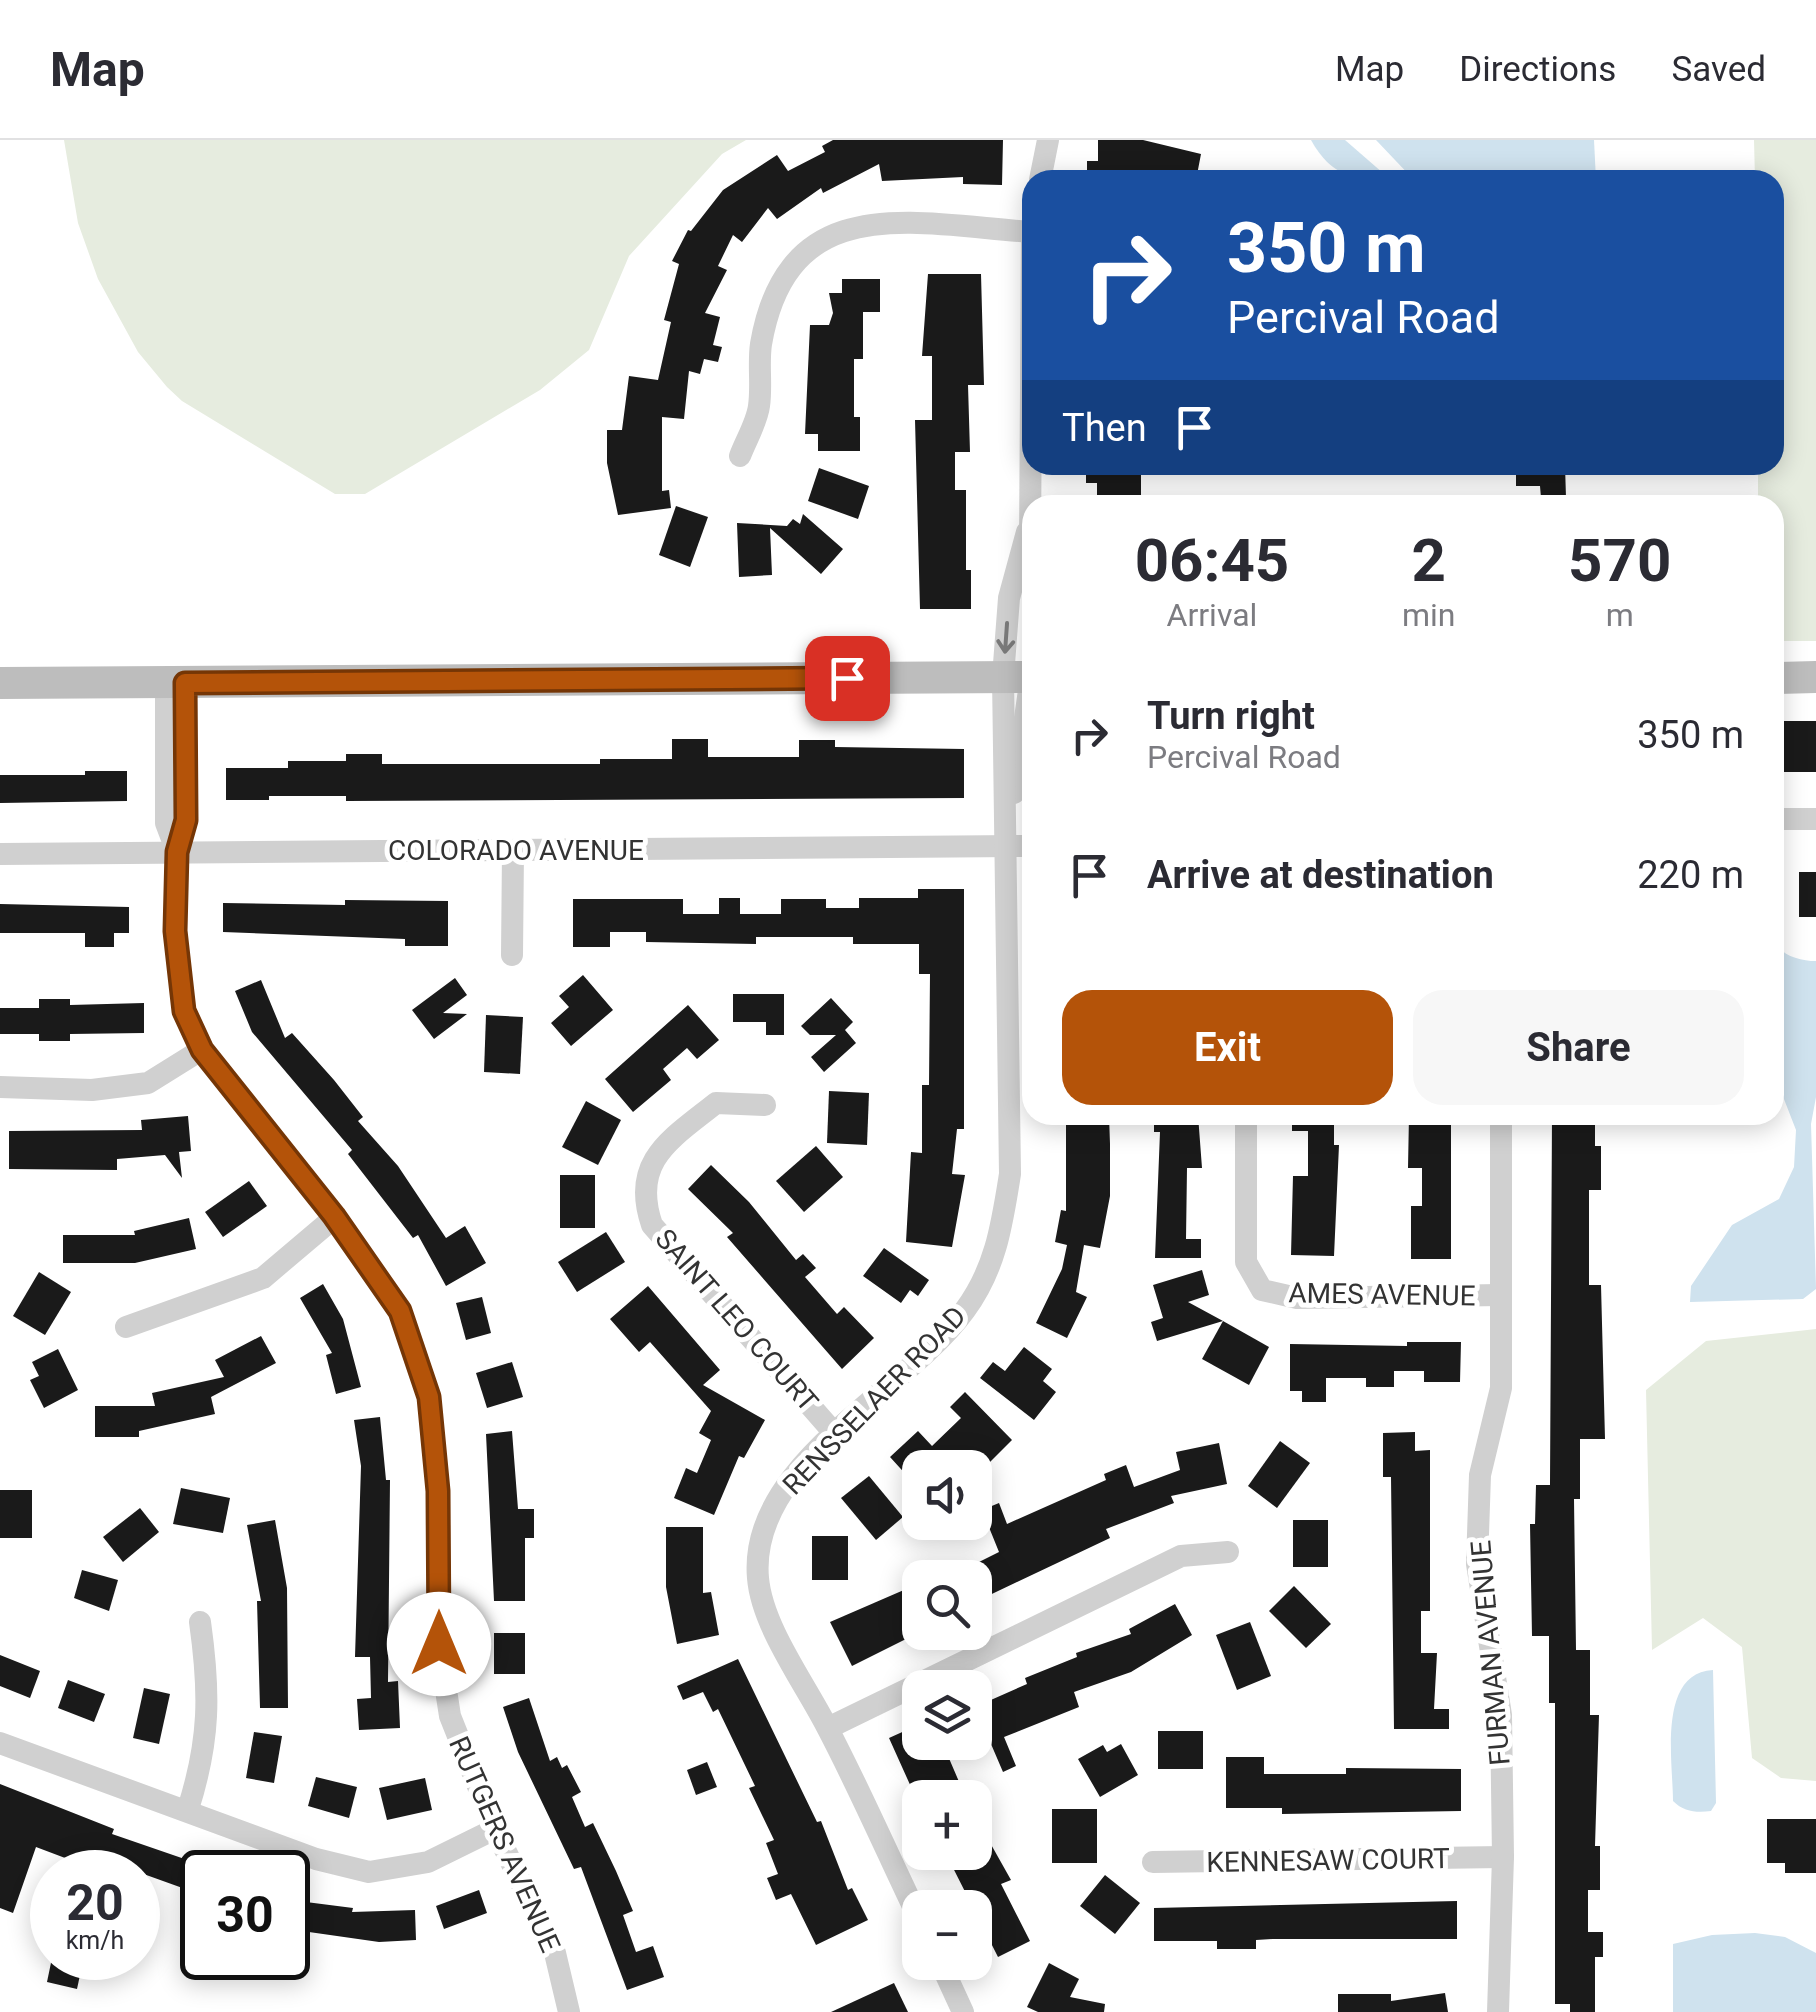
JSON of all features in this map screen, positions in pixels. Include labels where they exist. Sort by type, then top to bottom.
[{"type":"street","points":[[1042,170],[1048,140]]},
{"type":"street","points":[[740,456],[759,409],[761,345],[780,280],[810,245],[878,222],[1022,232]]},
{"type":"street","name":"RENSSELAER ROAD","points":[[1022,551],[1010,598],[1022,660]]},
{"type":"street","points":[[0,683],[1022,675]]},
{"type":"street","points":[[1784,678],[1816,677]]},
{"type":"street","name":"RUTGERS AVENUE","points":[[175,683],[166,823],[177,852],[175,931],[184,1011],[202,1050],[334,1216],[400,1311],[429,1397],[438,1491],[439,1644],[450,1716],[495,1828],[555,1953],[569,2012]]},
{"type":"street","name":"RENSSELAER ROAD","points":[[905,1890],[828,1728],[781,1644],[758,1579],[761,1534],[782,1487],[835,1434],[926,1356],[966,1309],[997,1252],[1010,1174],[1022,722]]},
{"type":"street","points":[[1784,819],[1816,818]]},
{"type":"street","name":"COLORADO AVENUE","points":[[0,854],[1021,846]]},
{"type":"street","points":[[512,955],[513,850]]},
{"type":"street","points":[[0,1087],[92,1090],[148,1083],[202,1050]]},
{"type":"street","name":"SAINT LEO COURT","points":[[765,1105],[716,1102],[658,1149],[642,1196],[652,1225],[835,1434]]},
{"type":"street","name":"AMES AVENUE","points":[[1246,1125],[1246,1262],[1262,1290],[1298,1298],[1501,1295]]},
{"type":"street","name":"FURMAN AVENUE","points":[[1498,2012],[1503,1857],[1501,1715],[1476,1564],[1480,1475],[1501,1388],[1501,1125]]},
{"type":"street","points":[[126,1328],[263,1278],[334,1216]]},
{"type":"street","points":[[828,1728],[1181,1556],[1228,1552]]},
{"type":"street","points":[[188,1809],[204,1759],[210,1696],[200,1622]]},
{"type":"street","points":[[0,1742],[316,1859],[368,1872],[428,1862],[495,1828]]},
{"type":"street","name":"KENNESAW COURT","points":[[1153,1862],[1503,1857]]},
{"type":"street","points":[[948,1980],[963,2012]]},
{"type":"shaded area","points":[[64,140],[746,140],[722,154],[629,256],[589,350],[540,390],[365,494],[335,494],[182,401],[138,352],[98,279],[78,223]]},
{"type":"shaded area","points":[[1754,140],[1816,140],[1816,641],[1784,641],[1784,495],[1758,495],[1758,475],[1784,475],[1784,170],[1755,170]]},
{"type":"shaded area","points":[[1816,1329],[1816,1781],[1781,1778],[1752,1758],[1742,1647],[1703,1618],[1652,1650],[1646,1390],[1706,1341]]},
{"type":"water","points":[[1311,140],[1345,140],[1380,170],[1338,170]]},
{"type":"water","points":[[1376,140],[1594,140],[1596,170],[1404,170]]},
{"type":"water","points":[[1784,952],[1816,961],[1816,1097],[1811,1124],[1816,1289],[1803,1299],[1690,1302],[1691,1286],[1732,1225],[1779,1199],[1794,1167],[1796,1130],[1784,1099]]},
{"type":"water","points":[[1713,1670],[1716,1803],[1711,1811],[1696,1812],[1673,1801],[1672,1722],[1683,1686],[1695,1675]]},
{"type":"water","points":[[1755,1933],[1785,1937],[1816,1953],[1816,2012],[1673,2012],[1673,1944],[1712,1935]]},
{"type":"building","points":[[833,140],[1003,140],[1002,185],[963,184],[963,177],[882,181],[879,164],[823,193],[821,188],[777,219],[768,208],[742,242],[733,235],[718,266],[727,270],[705,313],[720,317],[713,345],[722,347],[718,362],[704,359],[700,374],[689,371],[684,419],[662,417],[662,491],[669,490],[671,508],[618,515],[607,463],[607,430],[622,430],[629,376],[658,380],[671,322],[664,320],[679,264],[672,261],[688,230],[723,190],[777,155],[788,171],[825,152],[822,146]]},
{"type":"building","points":[[1098,140],[1143,140],[1201,154],[1198,170],[1087,170],[1087,161],[1098,161]]},
{"type":"building","points":[[928,274],[981,274],[984,385],[968,385],[970,452],[955,452],[955,490],[966,490],[966,570],[971,570],[971,609],[920,609],[915,420],[932,420],[932,356],[922,356]]},
{"type":"building","points":[[842,279],[880,279],[880,312],[863,312],[863,359],[854,359],[854,417],[860,417],[860,451],[818,451],[818,434],[805,434],[810,325],[829,325],[833,313],[829,293],[842,293]]},
{"type":"building","points":[[819,468],[869,486],[858,519],[808,501]]},
{"type":"building","points":[[1086,475],[1141,475],[1141,495],[1097,495],[1097,483],[1086,483]]},
{"type":"building","points":[[1516,475],[1565,475],[1566,495],[1541,495],[1540,486],[1516,486]]},
{"type":"building","points":[[676,506],[708,517],[690,567],[659,555]]},
{"type":"building","points":[[803,514],[843,549],[821,574],[770,528],[772,575],[739,577],[737,523],[787,526],[793,519],[800,524]]},
{"type":"building","points":[[1784,721],[1816,721],[1816,772],[1784,772]]},
{"type":"building","points":[[672,739],[708,739],[708,757],[799,757],[799,740],[835,740],[835,747],[964,749],[964,798],[346,801],[346,796],[269,796],[269,800],[226,800],[226,768],[288,768],[288,761],[346,761],[346,754],[382,754],[382,764],[600,764],[600,759],[672,759]]},
{"type":"building","points":[[85,771],[127,771],[127,801],[0,803],[0,775],[85,775]]},
{"type":"building","points":[[1799,872],[1816,872],[1816,917],[1799,917]]},
{"type":"building","points":[[918,889],[964,889],[964,1129],[957,1129],[952,1174],[965,1175],[952,1247],[906,1242],[911,1152],[922,1153],[922,1085],[929,1085],[930,974],[919,974],[919,944],[853,944],[853,937],[756,937],[756,944],[646,942],[646,932],[610,932],[610,947],[573,947],[573,899],[683,899],[683,914],[719,914],[719,898],[740,898],[740,914],[781,914],[781,899],[826,899],[826,908],[859,908],[859,898],[918,898]]},
{"type":"building","points":[[345,900],[448,901],[448,946],[405,946],[405,939],[223,932],[223,903],[345,905]]},
{"type":"building","points":[[0,904],[129,907],[129,933],[114,933],[114,947],[85,947],[85,933],[0,933]]},
{"type":"building","points":[[583,975],[613,1010],[571,1046],[551,1023],[569,1007],[559,996]]},
{"type":"building","points":[[455,978],[467,995],[443,1013],[467,1014],[434,1039],[412,1010]]},
{"type":"building","points":[[261,980],[285,1038],[292,1033],[334,1080],[363,1117],[358,1121],[398,1166],[446,1238],[465,1226],[486,1263],[446,1286],[418,1235],[413,1238],[348,1154],[352,1150],[252,1032],[235,991]]},
{"type":"building","points":[[733,994],[784,994],[784,1035],[766,1035],[766,1022],[733,1022]]},
{"type":"building","points":[[831,998],[853,1022],[845,1030],[856,1043],[824,1072],[811,1057],[836,1035],[810,1035],[801,1026]]},
{"type":"building","points":[[39,999],[70,999],[70,1005],[144,1003],[144,1033],[70,1034],[70,1041],[39,1041],[39,1034],[0,1034],[0,1008],[39,1008]]},
{"type":"building","points":[[688,1005],[719,1040],[697,1059],[687,1048],[663,1069],[671,1080],[633,1112],[605,1079]]},
{"type":"building","points":[[486,1015],[523,1017],[520,1074],[484,1072]]},
{"type":"building","points":[[829,1091],[869,1093],[867,1145],[827,1143]]},
{"type":"building","points":[[586,1101],[621,1120],[598,1165],[562,1147]]},
{"type":"building","points":[[188,1116],[191,1151],[179,1152],[182,1178],[165,1155],[117,1159],[117,1170],[9,1169],[9,1131],[142,1130],[141,1120]]},
{"type":"building","points":[[1066,1125],[1109,1125],[1110,1196],[1100,1248],[1084,1245],[1076,1292],[1087,1297],[1067,1338],[1036,1323],[1062,1269],[1067,1245],[1055,1242],[1061,1210],[1066,1211]]},
{"type":"building","points":[[1154,1125],[1199,1125],[1202,1168],[1187,1168],[1186,1239],[1201,1239],[1201,1258],[1155,1258],[1160,1132],[1154,1132]]},
{"type":"building","points":[[1292,1125],[1334,1125],[1334,1145],[1339,1145],[1334,1256],[1291,1255],[1293,1176],[1308,1176],[1308,1131],[1292,1131]]},
{"type":"building","points":[[1409,1125],[1451,1125],[1451,1259],[1411,1259],[1411,1206],[1422,1206],[1422,1168],[1408,1168]]},
{"type":"building","points":[[1552,1125],[1595,1125],[1595,1146],[1601,1146],[1601,1190],[1589,1190],[1589,1285],[1601,1285],[1605,1439],[1580,1439],[1580,1499],[1574,1499],[1576,1650],[1590,1650],[1590,1715],[1599,1715],[1595,1846],[1600,1846],[1600,1890],[1588,1890],[1588,1932],[1603,1932],[1603,1957],[1595,1957],[1595,2012],[1570,2012],[1570,2004],[1555,2004],[1555,1703],[1549,1703],[1549,1636],[1532,1636],[1530,1524],[1535,1524],[1536,1485],[1550,1485]]},
{"type":"building","points":[[816,1146],[843,1177],[804,1212],[776,1181]]},
{"type":"building","points":[[711,1165],[749,1202],[796,1260],[803,1254],[816,1268],[805,1277],[837,1314],[844,1307],[874,1338],[842,1369],[727,1237],[733,1233],[688,1189]]},
{"type":"building","points":[[560,1175],[595,1175],[595,1228],[560,1228]]},
{"type":"building","points":[[249,1181],[267,1206],[223,1237],[205,1212]]},
{"type":"building","points":[[189,1218],[196,1249],[135,1263],[63,1263],[63,1235],[135,1235],[134,1231]]},
{"type":"building","points":[[606,1232],[625,1262],[577,1292],[558,1262]]},
{"type":"building","points":[[884,1248],[929,1280],[918,1296],[910,1290],[901,1303],[863,1276]]},
{"type":"building","points":[[1202,1270],[1209,1295],[1188,1302],[1223,1321],[1157,1341],[1151,1322],[1163,1318],[1153,1285]]},
{"type":"building","points":[[39,1272],[71,1292],[45,1335],[13,1316]]},
{"type":"building","points":[[323,1284],[343,1319],[361,1387],[336,1394],[326,1355],[332,1353],[300,1298]]},
{"type":"building","points":[[648,1286],[720,1370],[703,1385],[765,1420],[744,1458],[739,1456],[714,1515],[674,1498],[686,1468],[697,1473],[711,1440],[699,1433],[711,1411],[650,1342],[639,1352],[610,1319]]},
{"type":"building","points":[[482,1297],[491,1333],[466,1340],[456,1303]]},
{"type":"building","points":[[1223,1321],[1269,1347],[1249,1385],[1202,1359]]},
{"type":"building","points":[[261,1336],[276,1363],[211,1397],[215,1414],[139,1431],[139,1437],[95,1437],[95,1406],[155,1406],[152,1393],[224,1377],[215,1360]]},
{"type":"building","points":[[1407,1342],[1461,1342],[1460,1382],[1424,1382],[1424,1371],[1394,1371],[1394,1387],[1366,1387],[1366,1378],[1326,1378],[1326,1402],[1302,1402],[1302,1391],[1290,1391],[1290,1344],[1407,1346]]},
{"type":"building","points":[[1024,1347],[1052,1369],[1043,1381],[1056,1392],[1034,1420],[980,1378],[993,1362],[1005,1371]]},
{"type":"building","points":[[58,1349],[78,1390],[44,1408],[30,1380],[39,1376],[32,1362]]},
{"type":"building","points":[[512,1362],[523,1397],[487,1408],[476,1373]]},
{"type":"building","points":[[965,1392],[1012,1440],[992,1460],[992,1450],[902,1450],[902,1470],[890,1457],[918,1431],[932,1446],[961,1418],[950,1407]]},
{"type":"building","points":[[380,1417],[386,1480],[390,1480],[388,1682],[398,1681],[400,1728],[359,1730],[357,1699],[371,1698],[370,1657],[355,1657],[361,1466],[354,1420]]},
{"type":"building","points":[[512,1431],[518,1509],[534,1509],[534,1538],[525,1538],[525,1601],[494,1601],[486,1434]]},
{"type":"building","points":[[1415,1432],[1415,1451],[1430,1450],[1430,1611],[1421,1611],[1421,1653],[1437,1653],[1434,1709],[1449,1709],[1449,1729],[1394,1729],[1391,1477],[1383,1477],[1383,1433]]},
{"type":"building","points":[[1280,1441],[1310,1463],[1277,1508],[1248,1486]]},
{"type":"building","points":[[1219,1443],[1227,1484],[1171,1496],[1174,1503],[1106,1529],[1110,1538],[992,1594],[992,1560],[983,1560],[999,1552],[992,1535],[992,1506],[999,1503],[1007,1524],[1106,1480],[1104,1474],[1126,1465],[1134,1487],[1180,1470],[1176,1452]]},
{"type":"building","points":[[869,1476],[902,1518],[876,1540],[841,1498]]},
{"type":"building","points":[[181,1488],[230,1498],[223,1533],[173,1524]]},
{"type":"building","points":[[0,1490],[32,1490],[32,1538],[0,1538]]},
{"type":"building","points":[[140,1508],[159,1532],[123,1562],[103,1537]]},
{"type":"building","points":[[275,1520],[287,1588],[288,1708],[260,1708],[257,1601],[261,1601],[247,1525]]},
{"type":"building","points":[[1293,1520],[1328,1520],[1328,1567],[1293,1567]]},
{"type":"building","points":[[666,1527],[703,1527],[703,1593],[711,1592],[719,1635],[677,1644],[666,1587]]},
{"type":"building","points":[[812,1536],[848,1536],[848,1580],[812,1580]]},
{"type":"building","points":[[82,1570],[118,1580],[109,1611],[74,1598]]},
{"type":"building","points":[[1294,1586],[1331,1624],[1306,1648],[1269,1611]]},
{"type":"building","points":[[902,1591],[902,1641],[852,1666],[830,1622]]},
{"type":"building","points":[[1175,1604],[1192,1635],[1131,1672],[1074,1692],[1079,1707],[1004,1737],[1016,1766],[1003,1772],[992,1746],[992,1699],[1027,1684],[1025,1678],[1077,1657],[1076,1653],[1131,1634],[1129,1629]]},
{"type":"building","points":[[1250,1622],[1271,1676],[1237,1690],[1216,1635]]},
{"type":"building","points":[[494,1633],[525,1633],[525,1674],[494,1674]]},
{"type":"building","points":[[0,1655],[40,1671],[30,1698],[0,1686]]},
{"type":"building","points":[[738,1659],[817,1822],[821,1821],[848,1890],[852,1888],[868,1920],[816,1945],[791,1894],[776,1900],[767,1878],[778,1874],[766,1843],[774,1840],[749,1788],[755,1786],[718,1709],[713,1712],[703,1692],[683,1700],[677,1686]]},
{"type":"building","points":[[68,1680],[105,1694],[94,1722],[58,1708]]},
{"type":"building","points":[[144,1688],[170,1694],[159,1744],[133,1738]]},
{"type":"building","points":[[529,1698],[550,1761],[557,1757],[562,1768],[567,1765],[581,1792],[572,1797],[585,1827],[593,1823],[633,1911],[623,1915],[636,1952],[653,1946],[664,1977],[627,1990],[581,1867],[574,1869],[518,1752],[503,1707]]},
{"type":"building","points":[[1158,1731],[1203,1731],[1203,1769],[1158,1769]]},
{"type":"building","points":[[254,1732],[282,1736],[274,1783],[246,1778]]},
{"type":"building","points":[[902,1732],[902,1760],[950,1760],[958,1780],[908,1780],[889,1738]]},
{"type":"building","points":[[1121,1744],[1138,1775],[1100,1797],[1078,1759],[1103,1745],[1107,1752]]},
{"type":"building","points":[[1226,1757],[1264,1757],[1264,1774],[1346,1774],[1346,1768],[1461,1769],[1461,1811],[1282,1814],[1282,1808],[1226,1808]]},
{"type":"building","points":[[707,1762],[717,1787],[696,1795],[687,1770]]},
{"type":"building","points":[[316,1777],[357,1787],[349,1818],[308,1806]]},
{"type":"building","points":[[425,1778],[432,1810],[387,1820],[379,1788]]},
{"type":"building","points":[[0,1784],[114,1829],[112,1834],[158,1850],[36,1847],[30,1850],[30,1864],[13,1913],[0,1908]]},
{"type":"building","points":[[1052,1809],[1097,1809],[1097,1863],[1052,1863]]},
{"type":"building","points":[[1767,1819],[1816,1819],[1816,1873],[1785,1873],[1785,1863],[1767,1863]]},
{"type":"building","points":[[992,1846],[1011,1880],[1001,1884],[1030,1941],[998,1957],[992,1945],[992,1890],[964,1890],[954,1870],[992,1870]]},
{"type":"building","points":[[160,1851],[180,1857],[180,1887],[160,1880]]},
{"type":"building","points":[[1105,1875],[1140,1903],[1115,1934],[1080,1906]]},
{"type":"building","points":[[479,1890],[487,1913],[444,1929],[436,1906]]},
{"type":"building","points":[[1457,1901],[1457,1939],[1272,1939],[1256,1940],[1256,1949],[1217,1949],[1217,1941],[1154,1941],[1154,1908]]},
{"type":"building","points":[[310,1903],[353,1908],[352,1912],[415,1910],[416,1940],[379,1942],[310,1932]]},
{"type":"building","points":[[1049,1963],[1079,1979],[1070,1997],[1105,2004],[1104,2012],[1038,2012],[1027,2007]]},
{"type":"building","points":[[47,1980],[79,1980],[77,1989]]},
{"type":"building","points":[[894,1983],[908,2012],[831,2012]]},
{"type":"building","points":[[1445,1993],[1448,2012],[1338,2012],[1338,1994],[1391,1994],[1391,2001]]},
{"type":"route","points":[[439,1644],[438,1491],[429,1397],[400,1311],[334,1216],[202,1050],[184,1011],[175,931],[177,852],[186,820],[185,683],[847,678]]}]
